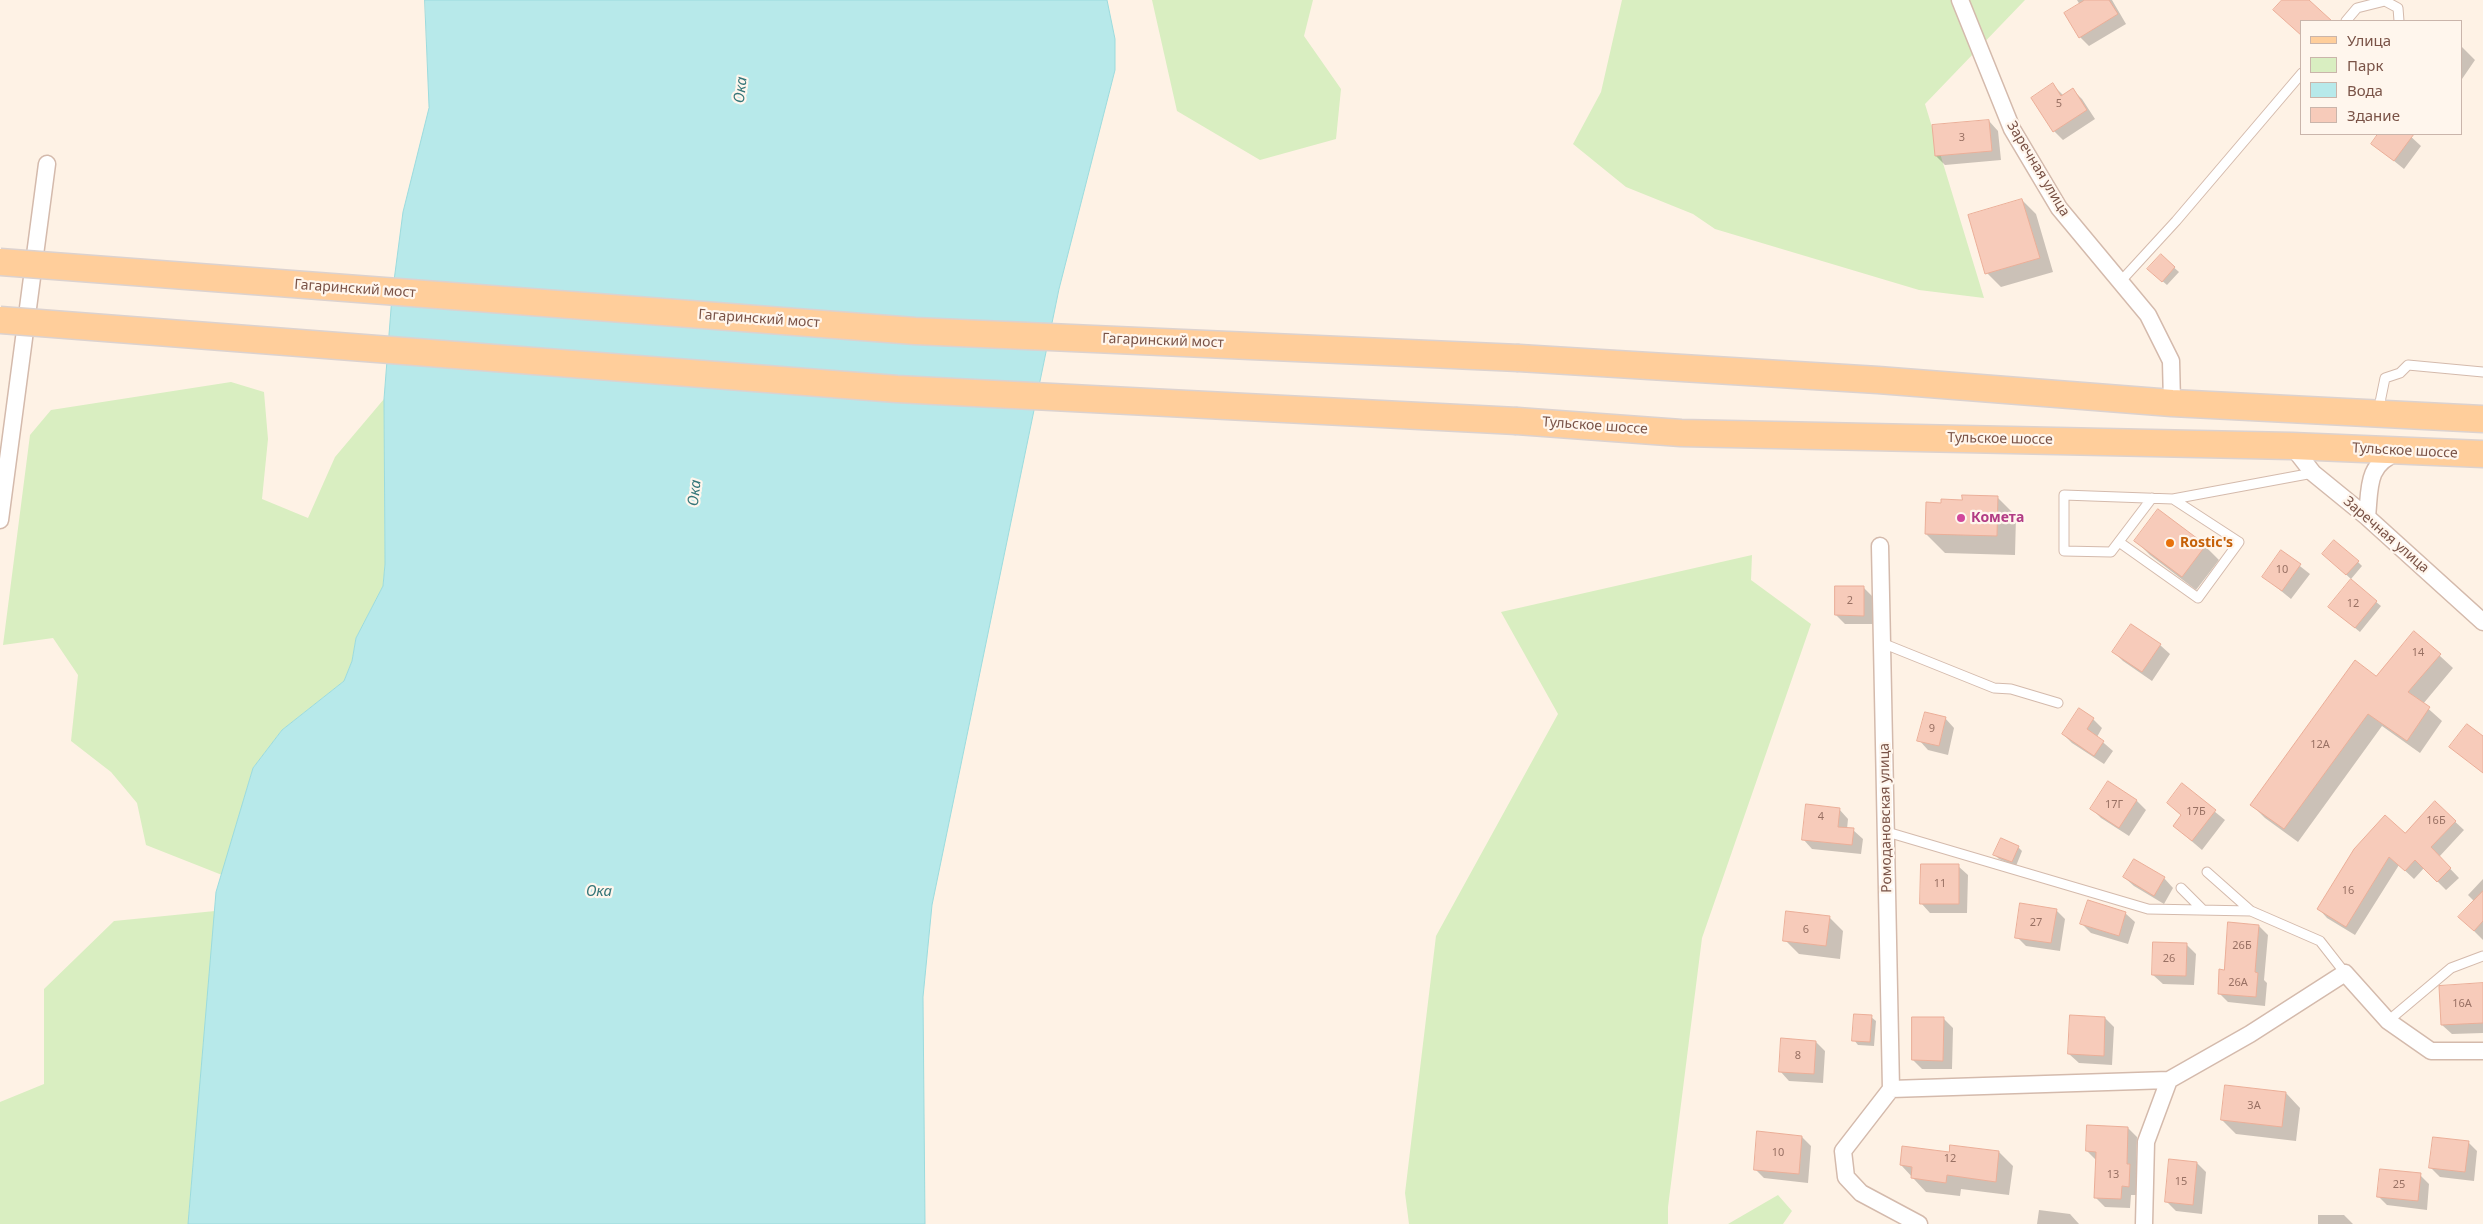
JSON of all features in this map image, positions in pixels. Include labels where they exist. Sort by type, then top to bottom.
[{"type":"main road","name":"Гагаринский мост","points":[[0,262],[915,331],[1178,341],[1519,358],[1878,380],[2172,403]]},
{"type":"main road","name":"Тульское шоссе","points":[[0,320],[897,389],[1517,421],[1681,433],[2292,446],[2483,454]]},
{"type":"main road","points":[[2172,403],[2378,412],[2483,419]]},
{"type":"street","name":"Заречная улица","points":[[1960,0],[2012,129],[2059,208],[2148,315],[2171,361],[2172,403]]},
{"type":"street","points":[[0,520],[47,164]]},
{"type":"street","name":"Заречная улица","points":[[2292,446],[2313,473],[2367,517],[2483,622]]},
{"type":"street","points":[[2367,517],[2373,471],[2383,458],[2403,450]]},
{"type":"street","name":"Ромодановская улица","points":[[1880,546],[1891,1089]]},
{"type":"street","points":[[1919,1224],[1861,1193],[1846,1177],[1843,1151],[1891,1089],[2169,1080],[2250,1034],[2345,972],[2388,1021],[2431,1051],[2483,1052]]},
{"type":"street","points":[[2144,1224],[2146,1142],[2169,1080]]},
{"type":"lane","points":[[2347,20],[2357,8],[2385,1],[2398,8],[2399,20]]},
{"type":"lane","points":[[2120,282],[2300,75]]},
{"type":"lane","points":[[2378,412],[2386,378],[2400,373],[2408,365],[2483,372]]},
{"type":"lane","points":[[2152,498],[2111,552],[2064,551],[2064,495],[2152,498],[2173,499],[2313,473]]},
{"type":"lane","points":[[2118,542],[2198,598],[2239,542],[2173,499]]},
{"type":"lane","points":[[1882,643],[1994,688],[2012,689],[2058,703]]},
{"type":"lane","points":[[1887,832],[2148,909],[2251,912]]},
{"type":"lane","points":[[2207,872],[2251,912],[2320,941],[2345,972]]},
{"type":"lane","points":[[2181,888],[2203,910]]},
{"type":"lane","points":[[2388,1021],[2451,968],[2483,956]]},
{"type":"green space","points":[[1152,0],[1313,0],[1304,36],[1341,89],[1336,139],[1260,160],[1177,111]]},
{"type":"green space","points":[[1622,0],[2025,0],[1925,104],[1984,298],[1919,290],[1715,229],[1693,214],[1626,187],[1573,144],[1601,92]]},
{"type":"green space","points":[[231,382],[264,392],[268,439],[262,499],[308,518],[335,457],[384,399],[385,564],[383,586],[356,638],[352,661],[344,681],[282,730],[253,768],[222,875],[146,845],[137,803],[111,772],[71,741],[78,675],[53,638],[3,645],[30,435],[51,410]]},
{"type":"green space","points":[[1752,555],[1751,580],[1811,624],[1702,938],[1668,1207],[1668,1224],[1409,1224],[1405,1193],[1436,936],[1558,714],[1501,612]]},
{"type":"green space","points":[[215,911],[188,1224],[0,1224],[0,1102],[44,1084],[44,989],[114,921]]},
{"type":"green space","points":[[1778,1195],[1792,1211],[1783,1224],[1728,1224]]},
{"type":"water","name":"Ока","points":[[425,0],[1107,0],[1115,39],[1115,70],[1059,289],[932,905],[923,997],[925,1224],[188,1224],[216,892],[253,768],[282,730],[344,681],[352,661],[356,638],[383,586],[385,564],[384,399],[392,296],[403,212],[429,108]]},
{"type":"building","points":[[2085,0],[2109,0],[2118,14],[2079,38],[2064,13]]},
{"type":"building","points":[[2282,0],[2309,0],[2331,20],[2300,20],[2300,34],[2273,10]]},
{"type":"building","points":[[2053,83],[2061,96],[2073,88],[2087,110],[2053,132],[2031,98]]},
{"type":"building","points":[[1989,120],[1992,151],[1935,156],[1932,125]]},
{"type":"building","points":[[2377,135],[2413,135],[2394,161],[2371,144]]},
{"type":"building","points":[[2022,199],[2040,258],[1985,274],[1968,215]]},
{"type":"building","points":[[2161,254],[2175,267],[2162,282],[2147,269]]},
{"type":"building","points":[[1962,495],[1998,496],[1997,536],[1925,534],[1926,502],[1941,503],[1941,499],[1962,500]]},
{"type":"building","name":"Rostic's","points":[[2158,509],[2206,545],[2182,577],[2134,541]]},
{"type":"building","points":[[2334,540],[2359,561],[2346,575],[2322,554]]},
{"type":"building","points":[[2281,550],[2301,564],[2282,591],[2262,577]]},
{"type":"building","points":[[2351,579],[2377,601],[2355,628],[2328,607]]},
{"type":"building","points":[[1835,586],[1864,586],[1864,616],[1835,615]]},
{"type":"building","points":[[2131,624],[2161,644],[2142,672],[2112,652]]},
{"type":"building","points":[[2414,631],[2441,654],[2408,692],[2430,707],[2407,741],[2368,714],[2284,829],[2250,805],[2355,660],[2376,676]]},
{"type":"building","points":[[2079,708],[2094,718],[2087,729],[2104,741],[2094,756],[2062,734]]},
{"type":"building","points":[[1925,712],[1946,717],[1939,746],[1917,741]]},
{"type":"building","points":[[2467,724],[2483,736],[2483,773],[2449,747]]},
{"type":"building","points":[[2108,781],[2137,800],[2119,828],[2090,809]]},
{"type":"building","points":[[2182,783],[2216,810],[2192,841],[2173,826],[2181,815],[2167,803]]},
{"type":"building","points":[[2435,801],[2456,821],[2431,847],[2451,868],[2437,882],[2415,860],[2405,871],[2389,857],[2346,927],[2317,909],[2354,849],[2385,815],[2405,833]]},
{"type":"building","points":[[1806,804],[1840,808],[1838,827],[1854,828],[1852,845],[1802,840]]},
{"type":"building","points":[[2001,838],[2019,846],[2012,862],[1993,855]]},
{"type":"building","points":[[2134,859],[2165,877],[2154,896],[2123,877]]},
{"type":"building","points":[[1921,864],[1959,864],[1959,904],[1920,904]]},
{"type":"building","points":[[2483,891],[2483,921],[2474,931],[2458,917]]},
{"type":"building","points":[[2088,900],[2126,912],[2119,936],[2080,924]]},
{"type":"building","points":[[2020,903],[2057,909],[2051,943],[2015,938]]},
{"type":"building","points":[[1786,911],[1830,916],[1826,946],[1783,941]]},
{"type":"building","points":[[2228,922],[2259,925],[2255,972],[2258,973],[2256,997],[2218,994],[2219,969],[2224,970]]},
{"type":"building","points":[[2153,942],[2187,943],[2186,976],[2152,975]]},
{"type":"building","points":[[2483,983],[2483,1023],[2441,1025],[2439,986]]},
{"type":"building","points":[[1854,1014],[1872,1015],[1870,1042],[1852,1041]]},
{"type":"building","points":[[2070,1015],[2105,1017],[2104,1056],[2068,1054]]},
{"type":"building","points":[[1912,1017],[1944,1017],[1943,1061],[1912,1060]]},
{"type":"building","points":[[1781,1038],[1816,1041],[1814,1074],[1779,1072]]},
{"type":"building","points":[[2225,1085],[2286,1092],[2282,1127],[2221,1120]]},
{"type":"building","points":[[2087,1125],[2128,1127],[2127,1164],[2130,1164],[2129,1187],[2122,1186],[2121,1199],[2094,1198],[2096,1152],[2086,1151]]},
{"type":"building","points":[[1757,1131],[1802,1136],[1799,1174],[1754,1170]]},
{"type":"building","points":[[2433,1137],[2469,1141],[2465,1172],[2429,1168]]},
{"type":"building","points":[[1950,1145],[1999,1151],[1996,1182],[1947,1175],[1946,1183],[1911,1178],[1912,1167],[1900,1165],[1902,1146],[1949,1152]]},
{"type":"building","points":[[2169,1159],[2197,1162],[2193,1205],[2165,1202]]},
{"type":"building","points":[[2380,1169],[2421,1173],[2418,1201],[2377,1197]]},
{"type":"place","name":"Комета","points":[[1961,518]]},
{"type":"place","name":"Rostic's","points":[[2170,543]]}]
